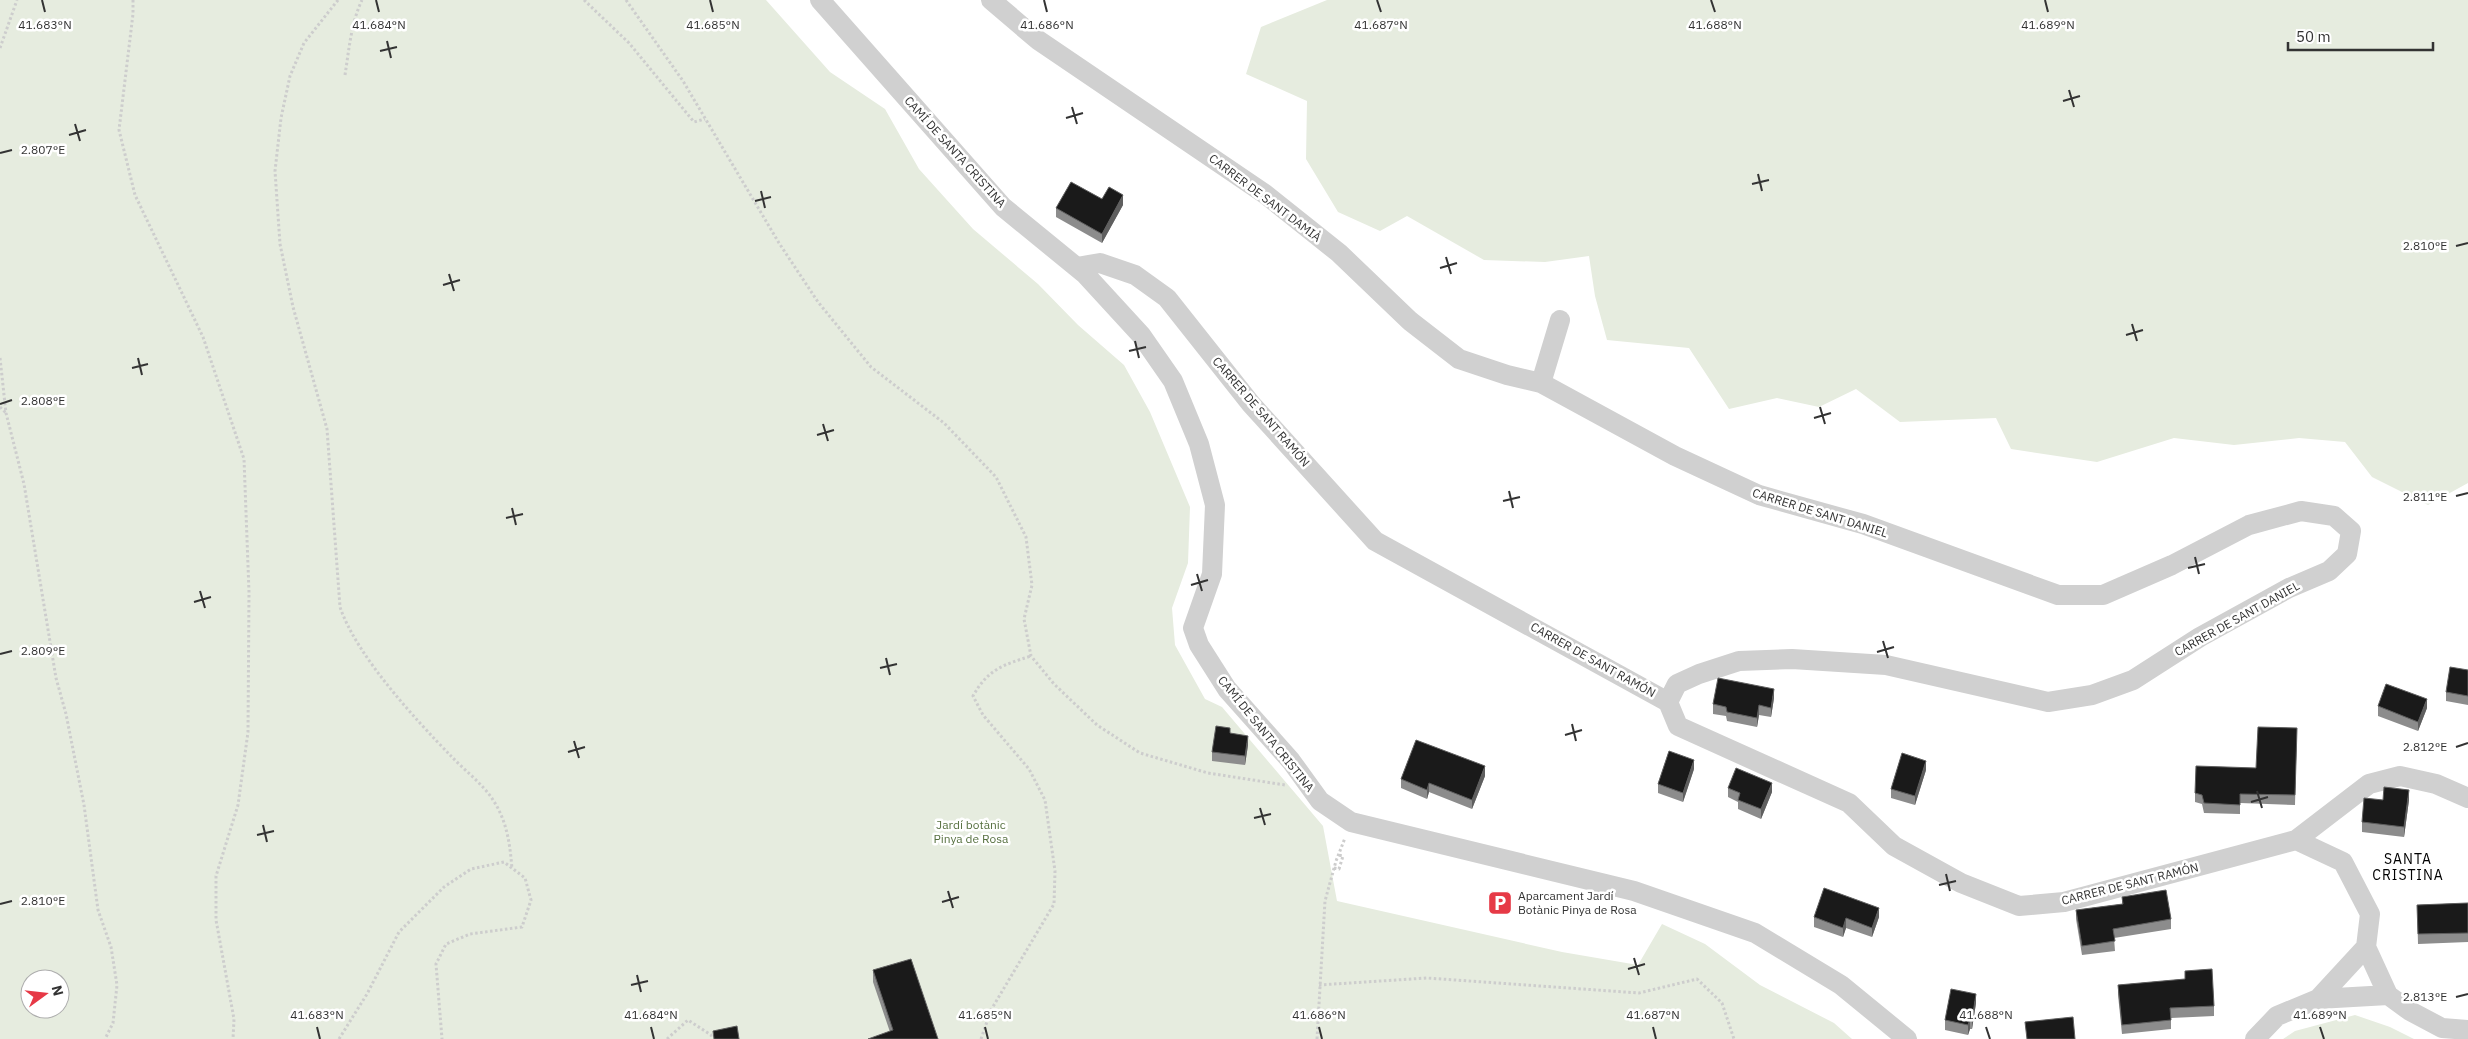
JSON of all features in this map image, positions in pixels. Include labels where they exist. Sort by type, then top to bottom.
[{"type":"street","name":"CAMÍ DE SANTA CRISTINA","points":[[820,0],[1003,207],[1078,267],[1142,336],[1173,381],[1199,444],[1215,505],[1212,574],[1193,628],[1199,644],[1227,689],[1291,761],[1320,800],[1351,822],[1634,891],[1755,933],[1841,985],[1907,1039]]},
{"type":"street","name":"CARRER DE SANT DAMIÀ","points":[[991,0],[1038,40],[1265,194],[1339,253],[1410,321],[1459,359],[1507,375],[1541,383]]},
{"type":"street","name":"CARRER DE SANT RAMÓN","points":[[1078,267],[1100,263],[1134,275],[1167,298],[1250,404],[1375,540],[1668,702],[1678,726],[1849,803],[1894,846],[1961,883],[2019,906],[2064,902],[2296,840]]},
{"type":"street","points":[[1541,383],[1560,320]]},
{"type":"street","name":"CARRER DE SANT DANIEL","points":[[1541,383],[1675,456],[1758,495],[1863,524],[2058,595],[2103,595],[2172,565],[2249,525],[2301,511],[2334,516],[2350,531],[2348,554],[2329,571],[2289,588],[2200,637],[2133,680],[2092,696],[2048,702],[1886,665],[1792,659],[1739,661],[1699,674],[1677,684],[1668,702]]},
{"type":"street","points":[[2468,798],[2436,784],[2400,776],[2369,784],[2296,840],[2343,862],[2370,914],[2366,947],[2388,995],[2410,1011],[2442,1028],[2468,1030]]},
{"type":"street","points":[[2318,999],[2366,947]]},
{"type":"street","points":[[2255,1039],[2278,1016],[2318,999],[2388,995]]},
{"type":"path","points":[[0,48],[17,0]]},
{"type":"path","points":[[133,0],[119,130],[134,195],[203,337],[244,459],[249,592],[248,732],[238,805],[216,876],[216,920],[234,1019],[233,1039]]},
{"type":"path","points":[[338,0],[304,43],[290,76],[281,118],[275,171],[282,253],[293,307],[327,429],[340,607],[347,628],[375,667],[430,734],[493,799],[508,830],[512,869]]},
{"type":"path","points":[[345,75],[357,10],[362,0]]},
{"type":"path","points":[[584,0],[629,43],[694,122],[706,119]]},
{"type":"path","points":[[626,0],[683,81],[779,243],[818,302],[871,367],[944,422],[996,478],[1026,537],[1032,585],[1024,619],[1031,656],[1054,684],[1097,725],[1140,753],[1208,773],[1312,790]]},
{"type":"path","points":[[0,358],[6,413],[24,484],[56,678],[66,714],[84,805],[98,910],[111,947],[118,985],[113,1023],[105,1039]]},
{"type":"path","points":[[0,407],[6,413]]},
{"type":"path","points":[[981,1039],[991,1010],[1054,904],[1055,871],[1045,800],[1029,769],[983,715],[973,696],[982,679],[1001,665],[1031,656]]},
{"type":"path","points":[[1317,1039],[1325,901],[1338,855],[1351,822]]},
{"type":"path","points":[[339,1039],[367,994],[399,932],[444,887],[470,869],[504,862],[524,878],[530,900],[522,927],[470,934],[446,944],[436,964],[442,1039]]},
{"type":"path","points":[[1319,985],[1428,978],[1639,994],[1696,979],[1722,1003],[1734,1039]]},
{"type":"path","points":[[667,1039],[688,1020],[712,1035],[712,1039]]},
{"type":"green space","name":"Jardí botànic Pinya de Rosa","points":[[0,0],[766,0],[830,72],[885,109],[919,169],[973,229],[1038,284],[1078,325],[1124,365],[1150,412],[1190,507],[1188,563],[1172,608],[1175,645],[1205,699],[1222,707],[1323,826],[1337,901],[1562,952],[1638,965],[1662,924],[1705,944],[1760,985],[1834,1023],[1852,1039],[0,1039]]},
{"type":"green space","points":[[1327,0],[2468,0],[2468,483],[2428,505],[2372,477],[2345,442],[2299,438],[2234,445],[2174,438],[2097,462],[2011,449],[1996,418],[1900,422],[1856,389],[1819,407],[1777,398],[1729,409],[1689,348],[1607,340],[1595,296],[1589,256],[1545,262],[1484,260],[1407,216],[1380,231],[1338,212],[1306,159],[1307,101],[1246,74],[1261,27]]},
{"type":"green space","points":[[2355,1015],[2390,1027],[2414,1039],[2283,1039],[2295,1031]]},
{"type":"building","points":[[1071,182],[1102,199],[1109,187],[1123,195],[1102,234],[1056,208]]},
{"type":"building","points":[[2450,667],[2468,670],[2468,696],[2446,692]]},
{"type":"building","points":[[1718,678],[1774,689],[1771,708],[1759,705],[1757,718],[1727,712],[1726,707],[1713,704]]},
{"type":"building","points":[[2386,684],[2427,699],[2418,722],[2378,706]]},
{"type":"building","points":[[1216,726],[1230,728],[1230,733],[1248,736],[1245,756],[1212,752]]},
{"type":"building","points":[[2258,727],[2297,728],[2295,795],[2240,794],[2240,805],[2204,803],[2202,795],[2195,793],[2196,766],[2256,768]]},
{"type":"building","points":[[1416,740],[1485,766],[1472,800],[1429,783],[1427,790],[1401,779]]},
{"type":"building","points":[[1669,751],[1694,760],[1683,793],[1658,784]]},
{"type":"building","points":[[1902,753],[1926,761],[1915,796],[1891,789]]},
{"type":"building","points":[[1736,768],[1772,783],[1761,809],[1738,800],[1740,793],[1728,788]]},
{"type":"building","points":[[2384,787],[2409,790],[2404,827],[2362,822],[2364,798],[2383,800]]},
{"type":"building","points":[[1824,888],[1879,908],[1872,928],[1846,918],[1843,928],[1814,917]]},
{"type":"building","points":[[2166,890],[2171,919],[2113,929],[2115,941],[2082,946],[2076,910],[2123,904],[2122,897]]},
{"type":"building","points":[[2468,903],[2468,933],[2418,934],[2417,905]]},
{"type":"building","points":[[911,959],[938,1039],[868,1039],[893,1030],[873,970]]},
{"type":"building","points":[[2212,969],[2214,1006],[2170,1008],[2171,1020],[2122,1025],[2118,985],[2185,979],[2185,971]]},
{"type":"building","points":[[1951,989],[1976,994],[1972,1020],[1970,1019],[1968,1025],[1945,1020]]},
{"type":"building","points":[[2073,1017],[2075,1039],[2027,1039],[2025,1022]]},
{"type":"building","points":[[737,1026],[739,1039],[714,1039],[713,1031]]},
{"type":"place","name":"Aparcament Jardí Botànic Pinya de Rosa","points":[[1500,903]]},
{"type":"district","name":"SANTA CRISTINA","points":[[2408,868]]}]
